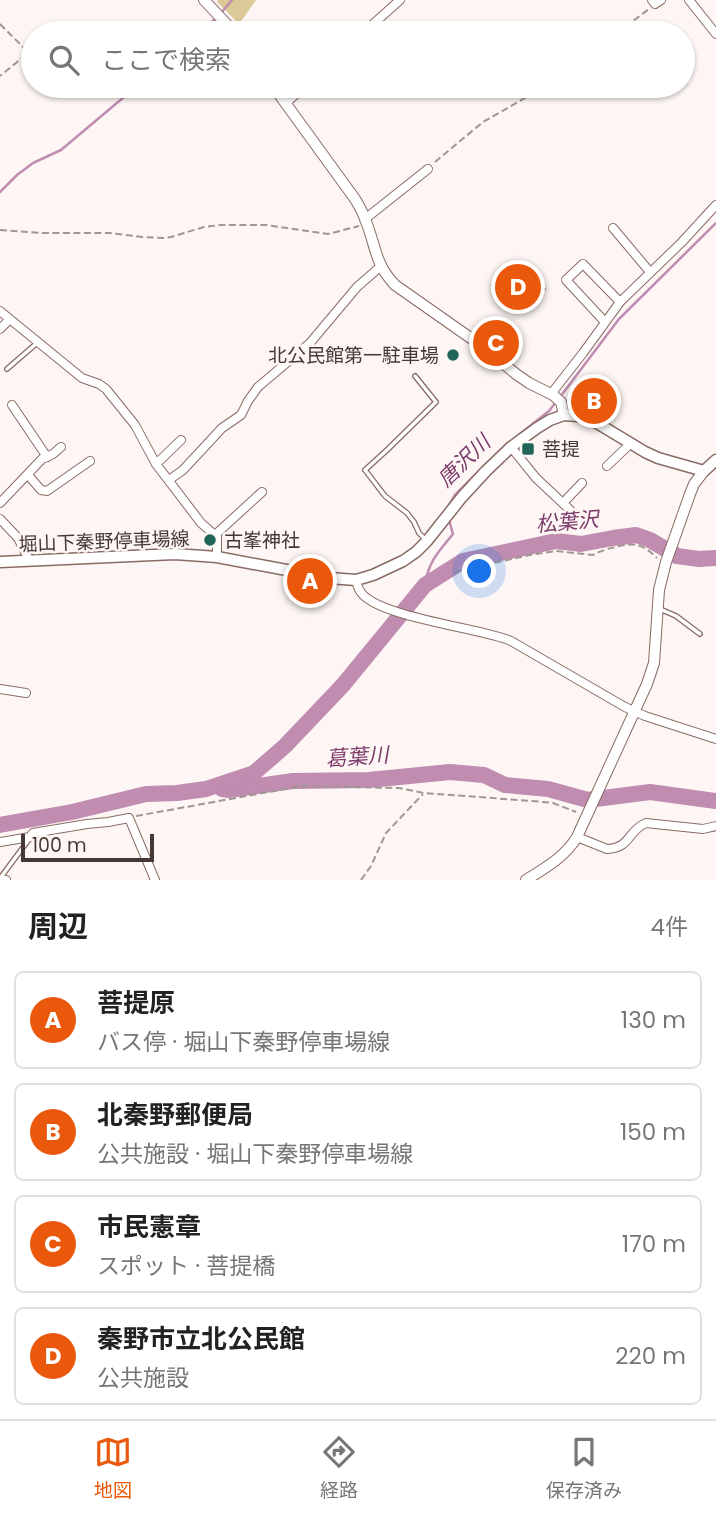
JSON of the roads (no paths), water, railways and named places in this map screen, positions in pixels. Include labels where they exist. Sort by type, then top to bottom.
[{"type":"main road","name":"堀山下秦野停車場線","points":[[0,562],[175,554],[217,557],[329,579],[356,580],[403,561],[416,552],[486,471],[511,447],[550,420],[564,415]]},
{"type":"main road","points":[[564,415],[578,415],[592,420],[658,458],[710,472],[716,460]]},
{"type":"street","points":[[376,21],[400,0]]},
{"type":"street","points":[[689,0],[716,34]]},
{"type":"street","points":[[207,1],[224,21]]},
{"type":"street","points":[[282,98],[355,199],[366,221],[375,254],[395,285],[482,346],[523,379],[555,397],[564,415]]},
{"type":"street","points":[[286,103],[292,98]]},
{"type":"street","points":[[366,221],[428,169]]},
{"type":"street","points":[[555,397],[620,302],[716,205]]},
{"type":"street","points":[[613,228],[650,272]]},
{"type":"street","points":[[605,322],[566,279],[583,264],[620,302]]},
{"type":"street","points":[[169,480],[183,470],[222,428],[241,415],[258,387],[310,343],[357,287],[381,266]]},
{"type":"street","points":[[0,312],[82,378],[106,389],[135,425],[156,464],[201,523],[217,537],[217,557]]},
{"type":"street","points":[[0,329],[9,320]]},
{"type":"street","points":[[12,405],[47,457]]},
{"type":"street","points":[[156,464],[181,440]]},
{"type":"street","points":[[607,466],[630,444]]},
{"type":"street","points":[[0,503],[43,459],[61,447]]},
{"type":"street","points":[[511,447],[536,478],[570,510]]},
{"type":"street","points":[[28,475],[41,489],[47,491],[90,461]]},
{"type":"street","points":[[526,880],[558,860],[578,837],[635,711],[654,663],[659,590],[666,559],[694,484],[710,472]]},
{"type":"street","points":[[563,503],[582,483]]},
{"type":"street","points":[[215,535],[262,492]]},
{"type":"street","points":[[0,519],[18,538],[29,560]]},
{"type":"street","points":[[356,580],[359,591],[385,607],[465,629],[499,635],[635,711],[716,739]]},
{"type":"street","points":[[0,689],[26,693]]},
{"type":"street","points":[[0,842],[30,838],[33,833],[129,817],[155,880]]},
{"type":"street","points":[[578,837],[611,849],[620,847],[646,822],[703,829],[716,826]]},
{"type":"street","points":[[0,879],[6,880]]},
{"type":"lane","points":[[7,369],[37,343]]},
{"type":"lane","points":[[415,376],[436,402],[365,470],[385,496],[407,513],[427,541]]},
{"type":"lane","points":[[658,608],[676,616],[700,634]]},
{"type":"lane","points":[[0,879],[30,838]]},
{"type":"waterway","points":[[221,13],[232,0]]},
{"type":"waterway","points":[[213,21],[216,18]]},
{"type":"waterway","points":[[0,192],[33,163],[61,150],[123,98]]},
{"type":"waterway","name":"唐沢川","points":[[560,397],[619,319],[716,223]]},
{"type":"waterway","name":"唐沢川","points":[[511,441],[549,411],[556,402]]},
{"type":"waterway","name":"唐沢川","points":[[448,507],[455,495],[480,470]]},
{"type":"waterway","name":"唐沢川","points":[[425,585],[431,563],[453,534],[449,520]]},
{"type":"waterway","name":"唐沢川","points":[[0,825],[72,812],[146,794],[206,789],[254,773],[285,746],[343,685],[425,585],[463,561],[556,541],[581,544],[636,535],[677,556],[716,558]]},
{"type":"waterway","name":"葛葉川","points":[[222,789],[293,781],[369,780],[450,772],[484,775],[505,785],[548,789],[588,800],[650,792],[716,801]]},
{"type":"place","name":"秦野市立北公民館","points":[[518,287]]},
{"type":"place","name":"市民憲章","points":[[496,343]]},
{"type":"place","name":"北公民館第一駐車場","points":[[453,355]]},
{"type":"place","name":"北秦野郵便局","points":[[594,401]]},
{"type":"place","name":"菩提","points":[[528,449]]},
{"type":"place","name":"古峯神社","points":[[210,540]]},
{"type":"place","name":"菩提原","points":[[310,581]]},
{"type":"water label","name":"松葉沢","points":[[567,522]]}]
